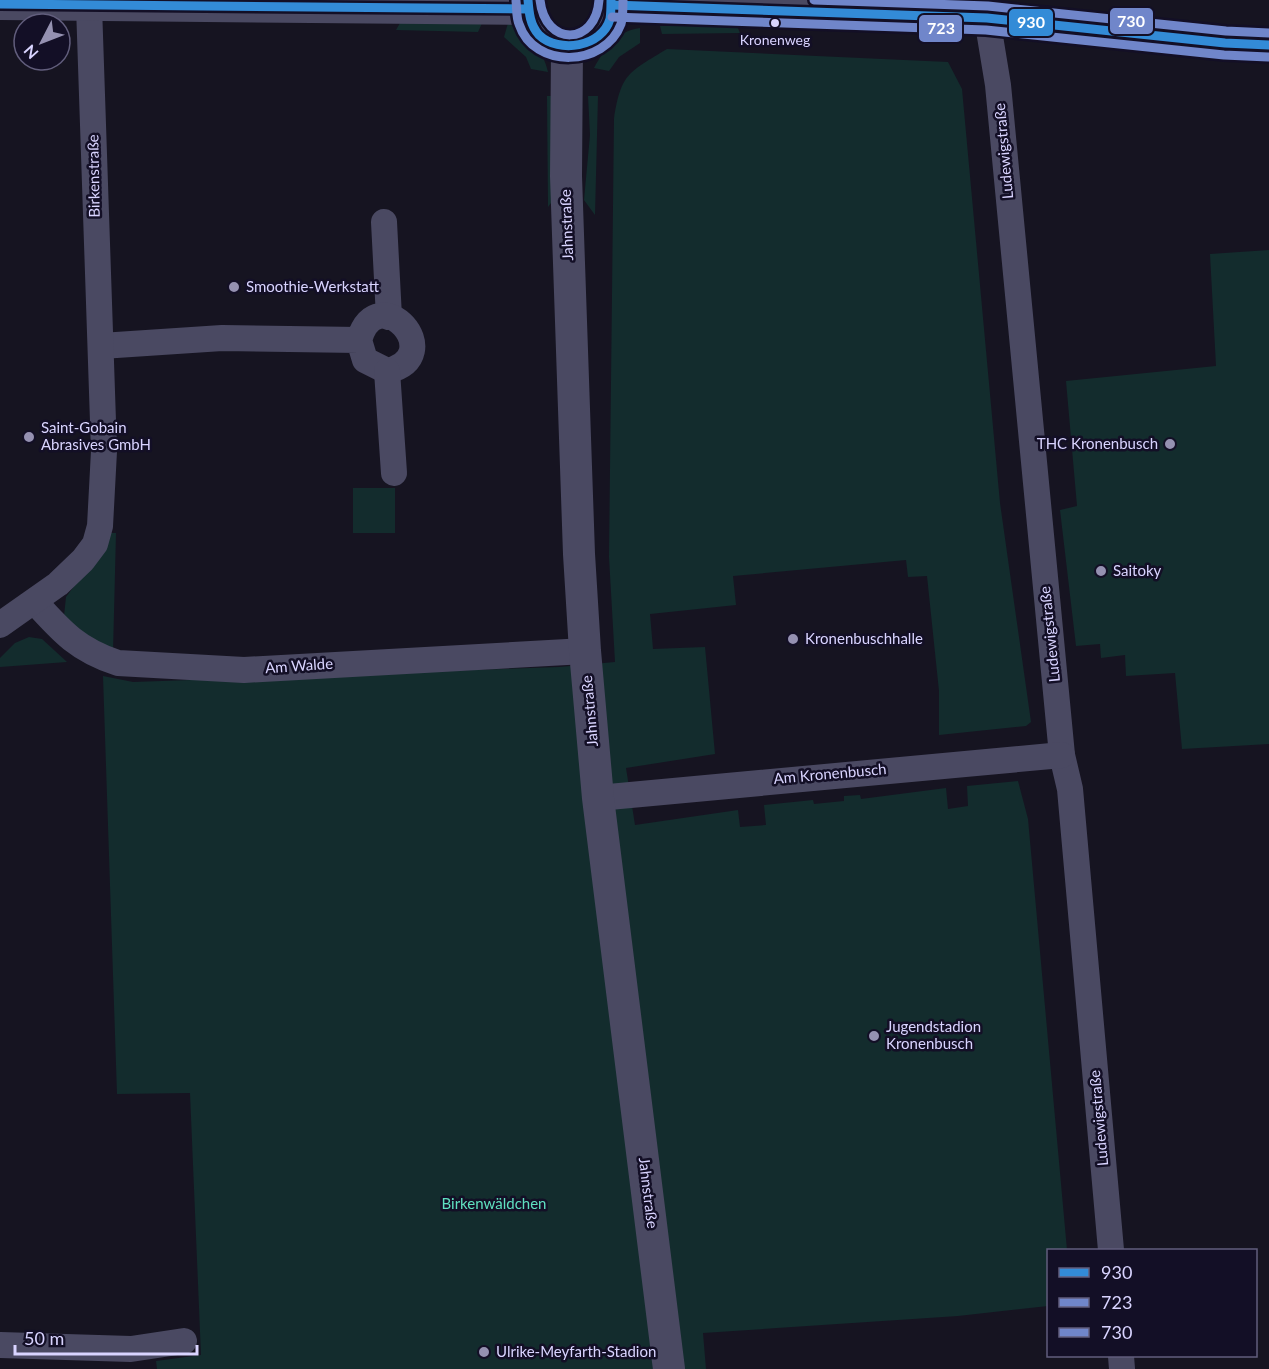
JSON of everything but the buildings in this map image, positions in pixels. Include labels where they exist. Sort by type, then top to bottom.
[{"type":"street","points":[[0,4],[89,6],[527,4],[531,24],[540,36],[552,44],[567,48],[584,45],[599,36],[609,22],[612,3],[985,9],[1225,43],[1269,45]]},
{"type":"street","name":"Birkenstraße","points":[[0,626],[35,602],[83,560],[95,544],[100,526],[104,451],[94,220],[89,6]]},
{"type":"street","name":"Ludewigstraße","points":[[985,9],[998,85],[1062,754],[1070,789],[1111,1249]]},
{"type":"street","name":"Jahnstraße","points":[[567,48],[566,188],[579,554],[585,651],[598,798],[669,1369]]},
{"type":"street","points":[[384,222],[389,317]]},
{"type":"street","points":[[377,317],[389,317],[404,323],[409,330],[412,344],[405,361],[397,369],[387,371],[365,360],[359,340],[369,322],[377,317]]},
{"type":"street","points":[[101,346],[222,338],[359,340]]},
{"type":"street","points":[[387,371],[394,473]]},
{"type":"street","name":"Am Walde","points":[[35,602],[69,640],[99,657],[118,663],[244,670],[585,651]]},
{"type":"street","name":"Am Kronenbusch","points":[[598,798],[1062,754]]},
{"type":"street","points":[[0,1345],[131,1349],[184,1341]]},
{"type":"green space","points":[[483,21],[478,32],[396,30],[400,23]]},
{"type":"green space","points":[[508,23],[534,43],[548,72],[531,69],[526,57],[504,37]]},
{"type":"green space","points":[[660,26],[737,26],[740,33],[662,34]]},
{"type":"green space","points":[[640,28],[640,43],[619,57],[609,71],[594,68],[612,42],[625,33]]},
{"type":"green space","name":"Birkenwäldchen","points":[[667,49],[948,62],[962,89],[1000,503],[1031,722],[1026,726],[939,735],[939,691],[927,576],[908,577],[906,560],[733,576],[736,605],[650,614],[653,649],[705,647],[715,754],[626,768],[635,825],[738,810],[740,827],[766,825],[764,805],[813,800],[814,804],[844,801],[844,796],[860,795],[861,799],[946,788],[948,809],[968,806],[967,786],[1018,781],[1028,819],[1067,1249],[1047,1249],[1047,1306],[958,1316],[703,1333],[706,1369],[157,1369],[156,1361],[201,1355],[190,1093],[117,1094],[103,676],[133,682],[559,667],[615,662],[609,557],[614,119],[624,83],[635,69]]},
{"type":"green space","points":[[547,96],[554,96],[554,199],[548,207]]},
{"type":"green space","points":[[588,96],[598,96],[595,215],[584,200],[590,135]]},
{"type":"green space","name":"THC Kronenbusch","points":[[1269,250],[1269,744],[1182,749],[1175,673],[1126,676],[1125,655],[1101,658],[1100,644],[1076,646],[1060,510],[1077,506],[1066,381],[1216,366],[1210,254]]},
{"type":"green space","points":[[353,488],[395,488],[395,533],[353,533]]},
{"type":"green space","points":[[106,533],[116,533],[113,652],[99,647],[64,616],[66,597],[81,577]]},
{"type":"green space","points":[[29,637],[42,639],[67,662],[0,667],[0,658],[15,643]]},
{"type":"transit line","name":"930","points":[[528,0],[532,23],[539,35],[547,41],[568,46],[589,41],[605,29],[610,19],[611,0]]},
{"type":"transit line","name":"730","points":[[540,0],[544,15],[551,26],[560,33],[570,35],[580,33],[589,26],[596,15],[599,0]]},
{"type":"transit line","name":"730","points":[[814,0],[988,6],[1226,31],[1269,33]]},
{"type":"transit line","name":"723","points":[[516,1],[518,21],[527,39],[539,49],[554,56],[570,57],[586,55],[600,49],[613,38],[621,24],[623,1]]},
{"type":"transit line","name":"930","points":[[0,4],[527,9]]},
{"type":"transit line","name":"930","points":[[612,5],[987,18],[1225,43],[1269,45]]},
{"type":"transit line","name":"723","points":[[612,17],[986,30],[1224,55],[1268,57]]},
{"type":"place","name":"Kronenweg","points":[[775,23]]},
{"type":"place","name":"Smoothie-Werkstatt","points":[[234,287]]},
{"type":"place","name":"Saint-Gobain Abrasives GmbH","points":[[29,437]]},
{"type":"place","name":"THC Kronenbusch","points":[[1170,444]]},
{"type":"place","name":"Saitoky","points":[[1101,571]]},
{"type":"place","name":"Kronenbuschhalle","points":[[793,639]]},
{"type":"place","name":"Jugendstadion Kronenbusch","points":[[874,1036]]},
{"type":"place","name":"Ulrike-Meyfarth-Stadion","points":[[484,1352]]}]
